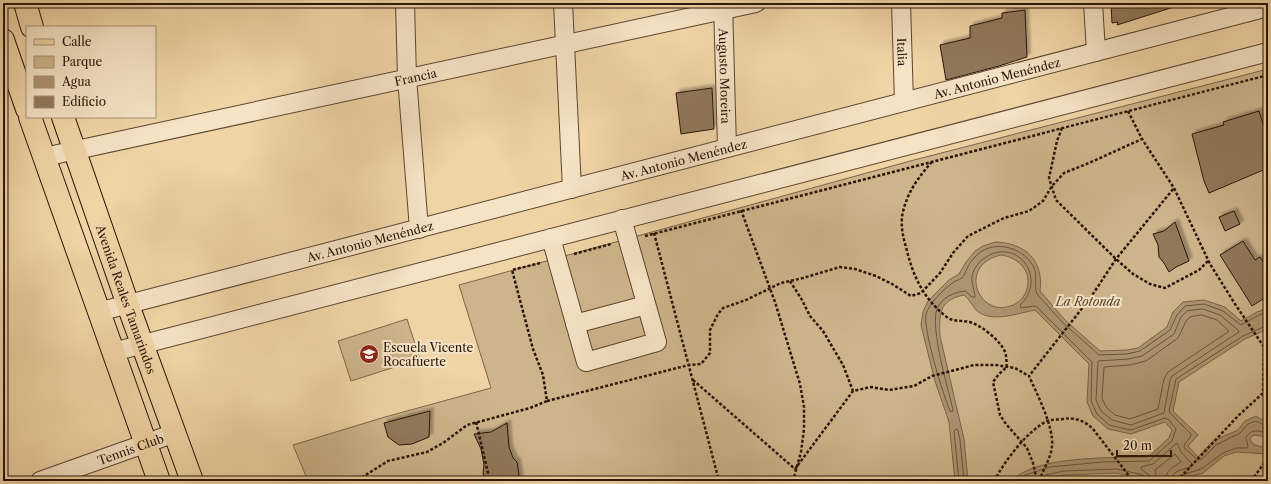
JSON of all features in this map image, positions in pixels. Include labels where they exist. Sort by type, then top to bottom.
[{"type":"main road","points":[[24,3],[32,26]]},
{"type":"main road","points":[[3,40],[26,106]]},
{"type":"main road","points":[[30,118],[112,352],[159,481]]},
{"type":"main road","name":"Avenida Reales Tamarindos","points":[[63,118],[128,305],[192,481]]},
{"type":"street","points":[[405,3],[407,78],[419,229]]},
{"type":"street","points":[[563,3],[572,189]]},
{"type":"street","name":"Francia","points":[[44,157],[565,44],[723,6],[756,3]]},
{"type":"street","name":"Italia","points":[[901,3],[904,102]]},
{"type":"street","points":[[1093,3],[1096,52]]},
{"type":"street","name":"Augusto Moreira","points":[[723,6],[726,148]]},
{"type":"street","name":"Av. Antonio Menéndez","points":[[98,312],[1268,7]]},
{"type":"street","points":[[112,352],[1268,52]]},
{"type":"street","points":[[551,238],[586,362],[657,342],[622,219]]},
{"type":"street","points":[[575,324],[646,305]]},
{"type":"street","name":"Tennis Club","points":[[40,481],[175,433]]},
{"type":"path","points":[[547,401],[543,376],[533,349],[512,270],[1268,75]]},
{"type":"path","points":[[1128,110],[1142,139],[1174,188],[1209,260],[1235,304],[1268,353]]},
{"type":"path","points":[[1062,128],[1057,141],[1049,178],[1056,200],[1116,260],[1133,274],[1150,284],[1165,288],[1199,270],[1209,260]]},
{"type":"path","points":[[358,481],[388,461],[427,452],[444,443],[467,425],[530,408],[547,401],[689,364],[701,364],[710,353],[710,330],[718,314],[723,308],[746,300],[780,283],[840,267],[855,269],[876,276],[911,296],[921,293],[940,273],[953,253],[968,236],[1004,218],[1029,211],[1043,201],[1052,186],[1064,173],[1142,139]]},
{"type":"path","points":[[932,161],[923,171],[909,194],[904,206],[902,218],[902,232],[909,263],[914,277],[925,294],[938,309],[950,319],[976,324],[987,332],[1003,348],[1006,354],[1007,367]]},
{"type":"path","points":[[1029,376],[1091,297],[1116,260],[1174,188]]},
{"type":"path","points":[[739,204],[770,288],[792,354],[800,384],[804,407],[804,429],[801,452],[795,469],[793,481]]},
{"type":"path","points":[[654,233],[719,481]]},
{"type":"path","points":[[790,281],[797,290],[810,316],[823,331],[843,365],[853,391]]},
{"type":"path","points":[[1264,348],[1268,345]]},
{"type":"path","points":[[1177,481],[1238,416],[1263,393],[1264,348]]},
{"type":"path","points":[[795,469],[853,391],[871,387],[888,390],[914,386],[932,376],[974,365],[1015,368],[1029,376],[1048,421],[1052,446],[1049,458],[1038,481]]},
{"type":"path","points":[[1007,367],[993,382],[1000,415],[1027,448],[1038,481]]},
{"type":"path","points":[[693,380],[795,469]]},
{"type":"path","points":[[994,481],[1004,464],[1027,436],[1048,421],[1069,418],[1086,422],[1133,481]]},
{"type":"path","points":[[476,422],[490,481]]},
{"type":"path","points":[[1251,481],[1268,458]]},
{"type":"green space","name":"La Rotonda","points":[[1268,69],[1268,481],[308,481],[293,445],[385,417],[491,388],[459,285],[914,160]]},
{"type":"green space","points":[[407,319],[420,359],[351,381],[338,341]]},
{"type":"water","points":[[995,242],[1006,243],[1023,250],[1030,255],[1039,270],[1040,291],[1065,320],[1100,351],[1138,348],[1167,327],[1173,312],[1183,302],[1204,300],[1225,307],[1241,321],[1268,308],[1268,329],[1245,339],[1179,382],[1173,411],[1198,435],[1188,446],[1198,457],[1213,441],[1238,430],[1245,421],[1256,416],[1268,424],[1268,437],[1253,435],[1250,439],[1255,445],[1268,448],[1268,454],[1236,452],[1224,456],[1203,473],[1175,481],[1149,481],[1117,473],[1064,475],[1041,481],[1012,481],[1023,473],[1038,466],[1056,462],[1096,458],[1148,457],[1169,438],[1172,430],[1165,422],[1131,434],[1108,429],[1093,416],[1087,402],[1089,364],[1035,310],[1013,315],[997,317],[989,316],[976,310],[964,295],[956,297],[945,304],[942,309],[940,321],[940,336],[964,439],[968,481],[955,481],[949,422],[935,381],[921,325],[923,312],[928,301],[949,280],[959,274],[975,251],[983,246]],"holes":[[[1001,255],[1007,256],[1022,266],[1028,282],[1024,296],[1016,304],[1001,308],[990,305],[982,298],[977,289],[976,279],[979,269],[987,261]]]},
{"type":"building","points":[[1111,3],[1176,3],[1177,6],[1117,25],[1118,22],[1112,23]]},
{"type":"building","points":[[1025,10],[1027,57],[946,80],[940,45],[970,38],[970,26],[1002,18],[1002,13]]},
{"type":"building","points":[[712,88],[714,129],[681,134],[676,93]]},
{"type":"building","points":[[1259,111],[1268,140],[1268,168],[1209,193],[1204,181],[1192,134],[1224,125],[1223,122]]},
{"type":"building","points":[[1234,211],[1240,224],[1225,231],[1219,217]]},
{"type":"building","points":[[1175,222],[1189,261],[1169,272],[1159,257],[1158,245],[1153,234],[1164,231]]},
{"type":"building","points":[[1243,241],[1255,260],[1260,257],[1268,269],[1268,296],[1252,306],[1220,255]]},
{"type":"building","points":[[430,411],[429,437],[412,444],[399,445],[388,437],[384,423]]},
{"type":"building","points":[[507,423],[509,447],[513,458],[517,462],[520,481],[485,481],[481,449],[474,434],[491,432]]},
{"type":"place","name":"Escuela Vicente Rocafuerte","points":[[369,354]]}]
